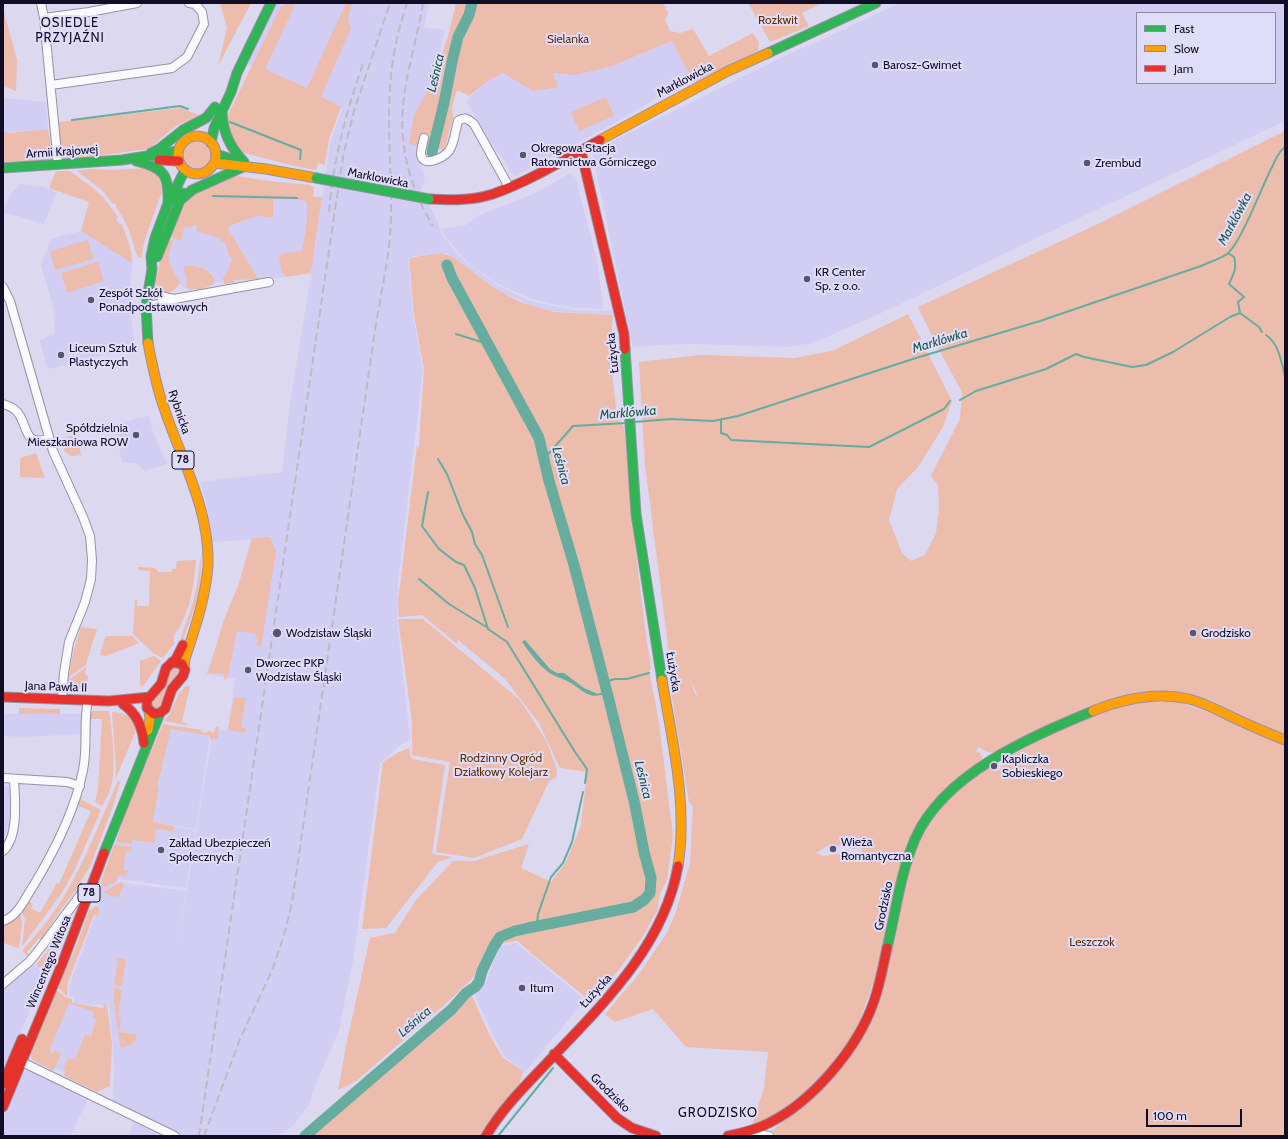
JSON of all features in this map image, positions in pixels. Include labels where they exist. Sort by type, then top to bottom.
[{"type":"main road","points":[[198,136],[205,131],[231,92],[237,73],[271,3]]},
{"type":"main road","name":"Marklowicka","points":[[215,158],[420,198],[442,200],[461,199],[492,194],[543,171],[728,71],[876,3]]},
{"type":"main road","points":[[212,143],[207,138],[192,136],[181,144],[178,151],[179,161],[188,172],[200,174],[211,168],[215,158],[212,134],[219,109]]},
{"type":"main road","points":[[138,159],[159,149],[183,130],[206,118],[219,109]]},
{"type":"main road","points":[[178,202],[192,190],[244,164],[233,151],[224,133],[219,109]]},
{"type":"main road","name":"Armii Krajowej","points":[[138,159],[178,151]]},
{"type":"main road","name":"Łużycka","points":[[486,1136],[505,1109],[635,966],[654,934],[667,906],[676,876],[680,854],[681,811],[679,786],[636,514],[624,334],[581,151]]},
{"type":"main road","points":[[138,159],[155,166],[164,173],[169,184],[168,206]]},
{"type":"main road","name":"Armii Krajowej","points":[[3,168],[138,159],[179,161]]},
{"type":"main road","name":"Rybnicka","points":[[152,268],[157,260],[188,172]]},
{"type":"main road","name":"Rybnicka","points":[[184,667],[184,662],[206,586],[208,564],[207,535],[201,508],[163,406],[154,377],[148,342],[146,306],[152,268],[151,256],[155,238],[168,206],[188,172]]},
{"type":"main road","name":"Rybnicka","points":[[172,662],[178,656],[193,630]]},
{"type":"main road","points":[[172,662],[180,663],[184,667]]},
{"type":"main road","name":"78","points":[[148,710],[147,703],[150,697],[161,684],[166,668],[172,662]]},
{"type":"main road","name":"78","points":[[160,714],[165,709],[172,689],[183,676],[184,667]]},
{"type":"main road","name":"Jana Pawła II","points":[[3,697],[109,701],[150,697]]},
{"type":"main road","name":"Grodzisko","points":[[728,1136],[747,1131],[769,1122],[799,1103],[833,1068],[855,1040],[869,1015],[876,996],[903,875],[918,834],[942,800],[978,769],[1005,752],[1092,711],[1120,701],[1141,697],[1174,697],[1199,702],[1285,740]]},
{"type":"main road","name":"Jana Pawła II","points":[[109,701],[141,706],[154,714],[160,714]]},
{"type":"main road","points":[[123,704],[132,710],[139,719],[142,727],[144,743]]},
{"type":"main road","name":"Wincentego Witosa","points":[[3,1084],[49,979],[116,807],[144,743],[149,727],[150,718],[148,710]]},
{"type":"main road","name":"Wincentego Witosa","points":[[3,1107],[62,964],[107,845],[160,714]]},
{"type":"main road","name":"Grodzisko","points":[[554,1054],[617,1118],[632,1128],[656,1136]]},
{"type":"street","points":[[41,3],[44,18],[58,164]]},
{"type":"street","points":[[44,18],[89,12],[137,3]]},
{"type":"street","points":[[51,85],[172,68],[187,57],[204,24],[202,12],[195,4],[189,3]]},
{"type":"street","points":[[424,138],[421,154],[424,159],[430,161],[436,160],[449,150],[454,142],[458,121],[462,118],[467,118],[474,124],[509,187]]},
{"type":"street","points":[[146,306],[166,303],[174,299],[269,282]]},
{"type":"street","points":[[3,287],[10,301],[49,439],[58,463],[88,527],[91,548],[91,579],[85,602],[69,642],[62,699]]},
{"type":"street","points":[[148,290],[160,296],[174,299]]},
{"type":"street","points":[[3,404],[11,406],[20,416],[27,434],[32,439],[41,442],[49,439]]},
{"type":"street","points":[[3,921],[9,919],[18,910],[48,862],[80,786],[84,761],[88,700]]},
{"type":"street","points":[[3,778],[67,782],[80,786]]},
{"type":"street","points":[[3,851],[6,849],[10,839],[15,820],[14,779]]},
{"type":"street","points":[[3,984],[23,967],[50,937],[84,890]]},
{"type":"street","points":[[22,1062],[175,1136]]},
{"type":"street","name":"Grodzisko","points":[[747,1131],[769,1136]]},
{"type":"shaded area","points":[[277,3],[378,3],[374,16],[379,3],[429,3],[424,27],[445,30],[419,148],[421,168],[425,178],[421,191],[436,218],[441,232],[455,252],[467,263],[497,285],[513,293],[530,301],[574,310],[612,311],[613,315],[550,311],[528,304],[493,287],[447,253],[408,257],[413,316],[423,370],[398,582],[397,619],[410,740],[403,743],[380,763],[354,956],[339,1030],[313,1091],[309,1105],[293,1126],[277,1136],[184,1136],[112,1103],[114,1073],[109,1005],[74,1004],[94,1012],[96,1019],[91,1036],[85,1035],[75,1059],[64,1072],[55,1068],[61,1054],[53,1054],[50,1052],[50,1049],[69,1002],[73,1003],[74,998],[69,994],[70,983],[95,917],[103,880],[186,891],[176,957],[212,736],[216,728],[228,730],[235,679],[206,674],[232,605],[253,540],[271,538],[213,542],[207,506],[200,482],[282,472],[290,403],[311,276],[330,144],[342,108],[248,64]]},
{"type":"shaded area","points":[[900,3],[1285,3],[1285,121],[888,310],[813,343],[787,347],[693,344],[656,345],[633,348],[592,151],[781,58]]},
{"type":"shaded area","points":[[673,41],[691,77],[627,116],[514,177],[503,158],[494,148],[466,101],[489,79],[503,73],[552,73],[612,66]]},
{"type":"shaded area","points":[[3,98],[46,102],[48,129],[3,133]]},
{"type":"shaded area","points":[[571,173],[575,177],[597,260],[603,305],[601,309],[576,308],[553,304],[529,298],[496,283],[471,265],[448,240],[441,229],[466,225],[479,215],[533,194]]},
{"type":"shaded area","points":[[20,184],[44,187],[57,192],[44,224],[3,212],[11,193]]},
{"type":"shaded area","points":[[273,199],[304,200],[307,203],[307,220],[302,252],[287,253],[281,271],[286,277],[215,282],[211,272],[187,265],[184,271],[187,279],[186,288],[179,284],[179,281],[169,263],[168,257],[170,240],[181,214],[235,225],[257,216],[272,218]]},
{"type":"shaded area","name":"Zespół Szkół Ponadpodstawowych","points":[[81,231],[132,263],[130,289],[131,318],[135,347],[49,369],[45,362],[40,340],[55,333],[54,310],[41,265],[51,239]]},
{"type":"shaded area","points":[[149,416],[152,429],[168,464],[144,471],[138,464],[122,462],[115,428],[122,422]]},
{"type":"shaded area","points":[[525,640],[550,669],[557,673],[564,673],[584,688],[598,694],[607,690],[607,693],[596,696],[588,694],[569,682],[551,674],[539,664],[528,651],[522,642]]},
{"type":"shaded area","points":[[3,714],[83,714],[82,734],[25,737],[3,736]]},
{"type":"shaded area","points":[[169,729],[210,736],[196,829],[153,822],[159,788],[144,786]]},
{"type":"shaded area","points":[[3,786],[12,786],[12,814],[5,835],[3,835]]},
{"type":"shaded area","points":[[124,820],[195,830],[186,888],[103,877]]},
{"type":"shaded area","points":[[516,943],[585,1000],[525,1072],[504,1056],[474,993],[487,980],[499,946]]},
{"type":"shaded area","points":[[29,960],[45,976],[3,1072],[3,985]]},
{"type":"shaded area","points":[[26,1071],[44,1077],[88,1099],[70,1136],[3,1136],[3,1117],[23,1073]]},
{"type":"shaded area","points":[[134,1122],[156,1133],[155,1136],[128,1136]]},
{"type":"green space","points":[[220,3],[251,3],[218,66],[227,28]]},
{"type":"green space","points":[[287,3],[296,3],[265,69],[307,88],[346,3],[352,3],[348,20],[351,28],[321,97],[341,107],[329,139],[325,165],[318,163],[316,170],[244,153],[236,145],[227,123],[228,115],[280,8]]},
{"type":"green space","name":"Sielanka","points":[[456,3],[663,3],[668,13],[665,20],[670,31],[680,33],[693,29],[709,56],[753,33],[759,42],[758,51],[693,83],[690,79],[698,74],[691,77],[672,41],[612,66],[575,75],[553,73],[558,87],[533,91],[503,73],[489,80],[469,96],[457,90],[452,106],[453,118],[444,150],[409,144],[414,115],[432,83],[448,36]]},
{"type":"green space","name":"Rozkwit","points":[[748,3],[822,3],[802,13],[809,26],[770,42]]},
{"type":"green space","points":[[3,9],[17,60],[16,91],[3,86]]},
{"type":"green space","points":[[606,97],[614,116],[579,131],[571,112]]},
{"type":"green space","points":[[181,108],[199,115],[176,126],[148,149],[87,157],[66,158],[61,151],[59,122]]},
{"type":"green space","points":[[48,129],[53,157],[49,161],[3,164],[3,132],[11,133]]},
{"type":"green space","points":[[1285,131],[1285,736],[1210,700],[1180,694],[1128,696],[995,753],[988,752],[978,747],[976,751],[981,754],[983,761],[931,804],[905,855],[877,973],[857,1028],[831,1068],[806,1091],[773,1116],[752,1125],[764,1088],[768,1052],[686,1047],[653,1009],[615,1022],[605,1014],[639,974],[667,933],[676,912],[690,863],[693,804],[692,806],[689,802],[669,679],[672,679],[645,464],[639,362],[701,355],[794,358],[832,351],[908,314],[952,401],[943,427],[918,467],[897,489],[889,520],[902,553],[911,561],[925,555],[936,533],[939,512],[938,485],[931,476],[960,419],[962,392],[918,307],[1098,224]],"holes":[[[690,679],[697,694],[696,696]],[[829,845],[853,846],[853,849],[861,848],[862,854],[858,857],[839,854],[823,856],[816,853]]]},
{"type":"green space","points":[[197,140],[208,144],[212,155],[208,166],[197,170],[186,166],[182,155],[186,144]]},
{"type":"green space","points":[[146,168],[157,173],[162,191],[145,239],[141,258],[137,255],[129,230],[115,203],[113,204],[102,190],[77,171],[89,169],[112,170]]},
{"type":"green space","points":[[56,171],[70,171],[104,198],[118,217],[116,219],[119,224],[121,223],[130,248],[132,263],[81,231],[89,202],[49,188]]},
{"type":"green space","points":[[236,176],[310,185],[314,187],[313,197],[322,197],[311,273],[286,277],[281,271],[279,255],[302,251],[307,220],[307,203],[304,200],[273,199],[273,218],[257,216],[227,227],[258,279],[233,280],[234,283],[224,284],[223,278],[229,269],[230,263],[232,262],[225,242],[220,241],[220,238],[196,231],[197,226],[193,225],[190,228],[184,226],[181,241],[171,237],[184,205],[190,197]]},
{"type":"green space","points":[[88,240],[93,259],[55,270],[50,251]]},
{"type":"green space","points":[[170,240],[173,240],[169,253],[169,262],[179,281],[179,284],[173,291],[166,292],[160,290],[156,284],[156,281],[160,261]]},
{"type":"green space","points":[[441,253],[453,257],[491,286],[520,302],[554,312],[613,315],[610,354],[617,417],[624,427],[629,488],[651,669],[649,670],[659,723],[673,836],[667,880],[660,894],[657,911],[641,939],[620,968],[594,998],[591,995],[588,999],[518,941],[488,945],[478,967],[483,969],[477,970],[473,978],[442,1007],[356,1081],[338,1090],[347,1041],[370,938],[395,933],[416,900],[453,861],[474,861],[529,844],[521,868],[551,882],[566,862],[581,825],[587,772],[560,768],[539,723],[505,679],[458,640],[457,644],[422,615],[399,617],[398,601],[417,446],[419,448],[424,369],[414,315],[409,258]]},
{"type":"green space","points":[[98,262],[104,281],[67,293],[61,273]]},
{"type":"green space","points":[[185,265],[199,267],[208,271],[214,278],[215,282],[202,289],[186,288],[187,279],[184,271]]},
{"type":"green space","points":[[77,434],[81,455],[71,456],[65,452],[61,439]]},
{"type":"green space","points":[[36,453],[45,478],[20,477],[20,458]]},
{"type":"green space","points":[[270,537],[276,551],[261,647],[257,646],[258,639],[255,639],[256,634],[237,631],[228,677],[224,680],[224,674],[208,673],[224,620],[239,583],[252,538]]},
{"type":"green space","points":[[202,550],[200,589],[180,648],[178,647],[181,636],[195,596]]},
{"type":"green space","points":[[196,560],[189,605],[180,627],[174,635],[174,645],[163,658],[154,654],[133,634],[135,600],[137,599],[137,606],[149,606],[150,571],[138,570],[138,567],[155,568],[158,572],[172,572],[172,569],[176,569],[177,561]]},
{"type":"green space","name":"Rodzinny Ogród Działkowy Kolejarz","points":[[398,619],[423,619],[520,700],[547,742],[557,770],[556,778],[549,781],[522,839],[474,858],[436,852],[450,762],[412,755],[412,721]]},
{"type":"green space","points":[[81,627],[97,629],[86,665],[69,677],[71,664]]},
{"type":"green space","points":[[132,636],[139,643],[106,656],[100,655],[105,637]]},
{"type":"green space","points":[[154,656],[161,661],[143,686],[140,686],[140,661]]},
{"type":"green space","points":[[86,667],[85,675],[88,676],[86,690],[71,689],[69,687],[69,680]]},
{"type":"green space","points":[[173,667],[180,670],[158,709],[152,706],[154,698]]},
{"type":"green space","points":[[28,682],[51,683],[51,690],[49,692],[35,692],[28,685]]},
{"type":"green space","points":[[186,686],[190,686],[182,722],[188,724],[164,721],[171,712],[178,695]]},
{"type":"green space","points":[[234,697],[246,698],[241,727],[246,728],[245,733],[228,730]]},
{"type":"green space","name":"Leszczok","points":[[1130,702],[1179,702],[1218,716],[1285,744],[1285,1136],[791,1136],[768,1134],[813,1097],[838,1072],[867,1030],[886,974],[912,856],[937,809],[975,777],[989,768],[996,771],[1000,769],[1002,767],[1001,761],[1058,730]]},
{"type":"green space","points":[[19,708],[60,709],[60,714],[19,714]]},
{"type":"green space","points":[[90,711],[109,711],[114,757],[113,775],[110,789],[102,806],[95,802],[98,788],[102,719],[90,719]]},
{"type":"green space","points":[[112,712],[130,717],[135,728],[135,733],[115,780],[116,769]]},
{"type":"green space","points":[[163,724],[201,730],[201,732],[207,733],[208,731],[214,733],[216,727],[219,726],[218,738],[210,739],[210,736],[171,729],[157,787],[159,788],[153,822],[174,826],[173,831],[156,829],[154,843],[133,840],[132,844],[116,842],[127,806]]},
{"type":"green space","points":[[409,748],[411,759],[445,765],[432,854],[453,857],[438,862],[386,928],[362,929],[383,762],[399,752]]},
{"type":"green space","points":[[118,781],[120,782],[113,806],[91,864],[75,892],[53,921],[42,940],[39,938],[27,952],[30,956],[28,957],[22,951],[45,924],[73,881],[87,853]]},
{"type":"green space","points":[[78,798],[101,810],[74,871],[63,891],[22,947],[25,919],[21,910],[26,900],[33,904],[31,908],[40,913],[57,883],[59,884],[91,811],[82,807],[74,806]]},
{"type":"green space","points":[[114,845],[132,847],[131,852],[126,851],[123,870],[128,871],[127,875],[118,875],[117,881],[102,888],[101,882]]},
{"type":"green space","points":[[122,882],[124,886],[119,896],[114,897],[103,892]]},
{"type":"green space","points":[[96,906],[99,909],[99,916],[94,915],[68,982],[67,996],[57,987],[74,952],[89,911]]},
{"type":"green space","points":[[19,912],[22,922],[19,948],[3,942],[3,924]]},
{"type":"green space","points":[[57,940],[59,941],[45,972],[36,965]]},
{"type":"green space","points":[[118,958],[126,959],[122,986],[114,985]]},
{"type":"green space","points":[[114,988],[122,989],[118,1015],[121,1017],[119,1032],[137,1035],[134,1042],[122,1048],[120,1046],[114,1001]]},
{"type":"green space","points":[[56,991],[65,997],[72,999],[72,1003],[103,1008],[104,1004],[107,1005],[112,1045],[110,1086],[97,1092],[64,1075],[65,1071],[63,1070],[68,1058],[75,1059],[85,1034],[91,1036],[96,1019],[92,1017],[94,1012],[69,1003],[50,1049],[51,1053],[53,1054],[55,1051],[61,1054],[55,1068],[52,1070],[31,1059],[31,1054]]},
{"type":"green space","points":[[471,994],[489,1034],[503,1058],[523,1071],[520,1083],[481,1136],[311,1136],[459,1007]]},
{"type":"waterway","name":"Leśnica","points":[[432,152],[458,37],[469,15],[472,3]]},
{"type":"waterway","points":[[72,120],[180,106],[188,109]]},
{"type":"waterway","points":[[230,122],[301,150],[300,159]]},
{"type":"waterway","name":"Marklówka","points":[[634,422],[671,419],[713,421],[738,416],[916,358],[1040,321],[1218,259],[1227,254],[1239,238],[1276,158],[1285,147]]},
{"type":"waterway","points":[[213,196],[297,198]]},
{"type":"waterway","points":[[1228,253],[1234,257],[1235,265],[1229,284],[1244,297],[1238,302],[1240,313],[1259,327],[1262,332]]},
{"type":"waterway","name":"Leśnica","points":[[305,1136],[452,1009],[466,993],[475,987],[479,982],[482,971],[500,937],[528,928],[633,907],[644,900],[650,893],[651,878],[644,852],[635,805],[574,565],[549,481],[539,438],[452,278],[447,265]]},
{"type":"waterway","points":[[960,400],[976,391],[1046,369],[1076,354],[1132,367],[1146,365],[1173,352],[1230,317],[1240,313]]},
{"type":"waterway","points":[[456,334],[488,344]]},
{"type":"waterway","points":[[1266,335],[1277,348],[1285,376]]},
{"type":"waterway","points":[[721,420],[721,433],[727,435],[731,440],[869,447],[944,409],[950,401]]},
{"type":"waterway","name":"Marklówka","points":[[544,459],[573,426],[626,423]]},
{"type":"waterway","points":[[438,459],[447,474],[463,515],[472,532],[475,544],[482,555],[508,627]]},
{"type":"waterway","points":[[428,492],[422,526],[439,549],[456,562],[464,565],[475,588],[488,629],[507,642],[587,769],[585,783]]},
{"type":"waterway","points":[[419,579],[449,604],[488,628]]},
{"type":"waterway","points":[[604,682],[615,679],[627,679],[649,673]]},
{"type":"waterway","points":[[537,926],[538,914],[551,877],[563,863],[572,842],[583,792]]},
{"type":"waterway","points":[[498,1136],[553,1068]]},
{"type":"railway","points":[[199,1136],[344,152],[354,111],[390,3]]},
{"type":"railway","points":[[204,1136],[240,1039],[273,968],[284,935],[292,903],[375,330],[388,257],[391,228],[389,128],[390,94],[395,49],[407,3]]},
{"type":"railway","points":[[423,3],[409,67],[402,122],[408,168],[418,198],[433,226]]},
{"type":"railway","points":[[329,212],[341,137],[363,64]]},
{"type":"traffic: fast","points":[[211,143],[214,128],[231,92],[237,73],[271,3]]},
{"type":"traffic: fast","points":[[768,53],[876,3]]},
{"type":"traffic: fast","points":[[151,153],[159,149],[183,130],[206,118],[215,107]]},
{"type":"traffic: fast","points":[[222,112],[224,127],[228,139],[244,162]]},
{"type":"traffic: fast","points":[[3,168],[122,160],[178,151]]},
{"type":"traffic: fast","points":[[216,154],[234,160]]},
{"type":"traffic: fast","points":[[136,161],[153,167],[163,174],[168,186],[168,204]]},
{"type":"traffic: fast","points":[[178,202],[192,190],[243,167]]},
{"type":"traffic: fast","points":[[148,343],[146,306],[152,269],[151,256],[155,238],[167,206],[185,170]]},
{"type":"traffic: fast","points":[[316,178],[429,199]]},
{"type":"traffic: fast","points":[[157,257],[183,193]]},
{"type":"traffic: fast","points":[[625,349],[636,514],[662,680]]},
{"type":"traffic: fast","points":[[887,948],[902,879],[915,839],[928,816],[946,795],[968,776],[992,760],[1043,733],[1093,711]]},
{"type":"traffic: fast","points":[[104,853],[160,713]]},
{"type":"traffic: slow","points":[[600,140],[728,71],[768,53]]},
{"type":"traffic: slow","points":[[193,136],[201,136],[211,141],[215,148],[216,155],[215,162],[211,169],[201,174],[193,174],[183,169],[181,166],[178,159],[178,151],[183,141],[186,139],[193,136]]},
{"type":"traffic: slow","points":[[215,163],[266,169],[316,178]]},
{"type":"traffic: slow","points":[[148,343],[154,374],[161,397],[199,503],[207,544],[208,565],[205,589],[184,667]]},
{"type":"traffic: slow","points":[[662,680],[678,772],[681,819],[681,843],[678,866]]},
{"type":"traffic: slow","points":[[1093,711],[1128,700],[1165,696],[1177,697],[1189,699],[1206,705],[1285,740]]},
{"type":"traffic: slow","points":[[148,730],[150,718],[149,711]]},
{"type":"traffic: jam","points":[[429,199],[469,199],[493,194],[534,176],[600,140]]},
{"type":"traffic: jam","points":[[581,151],[624,334],[625,349]]},
{"type":"traffic: jam","points":[[159,160],[179,161]]},
{"type":"traffic: jam","points":[[172,662],[182,664],[185,670],[183,676],[172,689],[165,709],[160,713],[154,714],[147,708],[147,700],[161,684],[166,668],[176,659],[183,645]]},
{"type":"traffic: jam","points":[[3,697],[109,701],[150,697]]},
{"type":"traffic: jam","points":[[123,704],[132,712],[138,721],[142,731],[144,743]]},
{"type":"traffic: jam","points":[[3,1107],[62,964],[104,853]]},
{"type":"traffic: jam","points":[[486,1136],[514,1098],[608,998],[627,974],[659,923],[671,895],[678,866]]},
{"type":"traffic: jam","points":[[728,1136],[759,1128],[769,1123],[802,1101],[832,1071],[857,1037],[867,1019],[878,988],[887,948]]},
{"type":"traffic: jam","points":[[3,1084],[22,1039]]},
{"type":"traffic: jam","points":[[554,1054],[617,1118],[632,1128],[656,1136]]},
{"type":"place","name":"Barosz-Gwimet","points":[[875,65]]},
{"type":"place","name":"Okręgowa Stacja Ratownictwa Górniczego","points":[[523,155]]},
{"type":"place","name":"Zrembud","points":[[1087,163]]},
{"type":"place","name":"KR Center Sp. z o.o.","points":[[807,279]]},
{"type":"place","name":"Zespół Szkół Ponadpodstawowych","points":[[91,300]]},
{"type":"place","name":"Liceum Sztuk Plastyczych","points":[[61,355]]},
{"type":"place","name":"Spółdzielnia Mieszkaniowa ROW","points":[[136,435]]},
{"type":"place","name":"Wodzisław Śląski","points":[[277,633]]},
{"type":"place","name":"Grodzisko","points":[[1193,633]]},
{"type":"place","name":"Dworzec PKP Wodzisław Śląski","points":[[248,670]]},
{"type":"place","name":"Kapliczka Sobieskiego","points":[[994,766]]},
{"type":"place","name":"Wieża Romantyczna","points":[[833,849]]},
{"type":"place","name":"Zakład Ubezpieczeń Społecznych","points":[[161,850]]},
{"type":"place","name":"Itum","points":[[522,988]]},
{"type":"district","name":"OSIEDLE PRZYJAŹNI","points":[[70,30]]},
{"type":"district","name":"GRODZISKO","points":[[718,1113]]}]
